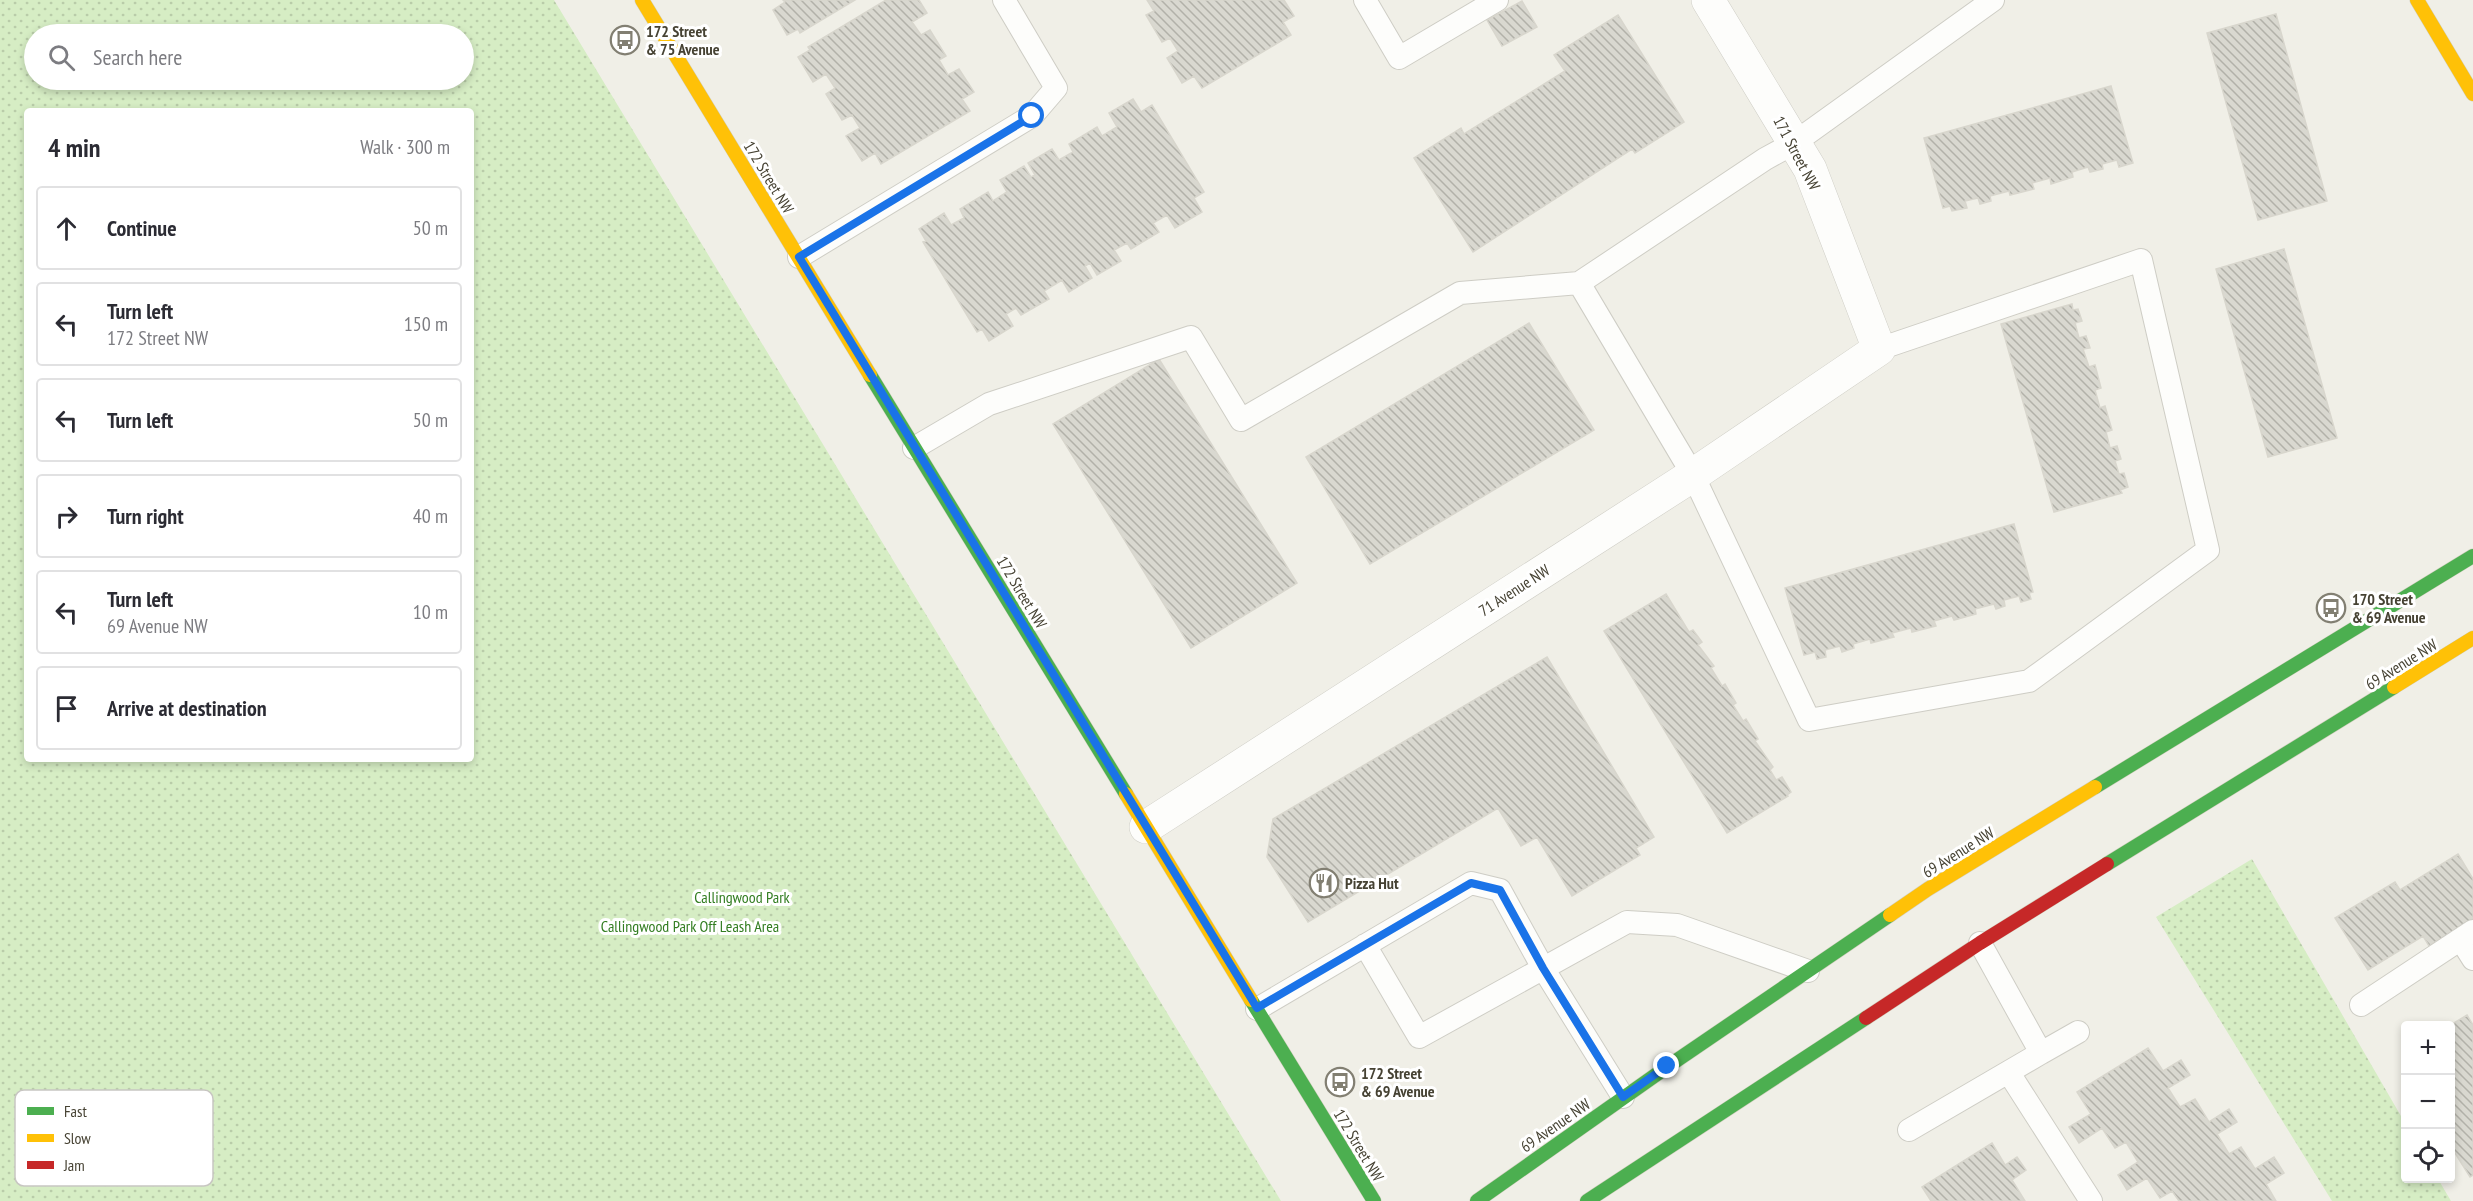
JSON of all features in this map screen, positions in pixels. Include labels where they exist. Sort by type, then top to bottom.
[{"type":"main road","name":"172 Street NW","points":[[642,0],[1374,1201]]},
{"type":"main road","points":[[2417,0],[2473,94]]},
{"type":"main road","points":[[2468,560],[2473,548]]},
{"type":"main road","name":"69 Avenue NW","points":[[1477,1201],[1623,1097],[1928,889],[2468,560]]},
{"type":"main road","name":"69 Avenue NW","points":[[1587,1201],[1980,943],[2473,638]]},
{"type":"main road","points":[[2370,702],[2442,675]]},
{"type":"street","name":"171 Street NW","points":[[1708,0],[1810,169],[1879,349]]},
{"type":"street","name":"71 Avenue NW","points":[[1146,827],[1693,475],[1879,349]]},
{"type":"lane","points":[[799,257],[1032,116],[1056,88],[1004,0]]},
{"type":"lane","points":[[1365,0],[1399,58],[1497,0]]},
{"type":"lane","points":[[914,448],[989,404],[1191,337],[1241,420],[1460,293],[1579,283],[1766,159],[1794,143],[1993,0]]},
{"type":"lane","points":[[1579,283],[1693,475],[1809,720],[2029,681],[2208,550],[2141,260],[1879,349]]},
{"type":"lane","points":[[1257,1008],[1471,883],[1500,890],[1543,968],[1623,1097]]},
{"type":"lane","points":[[1365,945],[1419,1037],[1627,922],[1677,925],[1746,947],[1808,971]]},
{"type":"lane","points":[[2361,1005],[2467,935],[2473,959]]},
{"type":"lane","points":[[1980,943],[2042,1053]]},
{"type":"lane","points":[[1909,1131],[2078,1032]]},
{"type":"lane","points":[[2009,1073],[2091,1201]]},
{"type":"green space","name":"Callingwood Park","points":[[0,0],[554,0],[1281,1201],[0,1201]]},
{"type":"green space","points":[[2252,859],[2401,1116],[2401,1183],[2440,1183],[2451,1201],[2332,1201],[2156,917]]},
{"type":"building","points":[[783,0],[855,0],[800,33],[798,29],[787,35],[773,10],[785,2]]},
{"type":"building","points":[[886,0],[919,0],[927,13],[912,22],[921,35],[930,30],[946,56],[939,60],[948,75],[959,69],[974,92],[962,99],[970,111],[881,164],[875,153],[862,161],[846,136],[860,128],[852,115],[842,120],[826,94],[835,88],[826,74],[813,82],[798,57],[810,50],[808,47]]},
{"type":"building","points":[[1147,0],[1284,0],[1294,16],[1283,22],[1291,35],[1202,88],[1194,76],[1182,83],[1167,58],[1178,51],[1170,38],[1162,42],[1146,15],[1154,11]]},
{"type":"building","points":[[1522,1],[1537,27],[1502,46],[1487,20]]},
{"type":"building","points":[[2276,14],[2327,201],[2258,220],[2207,33]]},
{"type":"building","points":[[1618,15],[1684,122],[1635,153],[1632,149],[1473,252],[1414,158],[1461,128],[1464,134],[1565,71],[1554,55]]},
{"type":"building","points":[[2111,86],[2133,163],[2119,167],[2117,160],[2102,164],[2103,169],[2090,172],[2088,167],[2072,172],[2073,177],[2051,184],[2050,178],[2032,183],[2034,189],[2010,195],[2009,191],[1990,196],[1991,201],[1980,204],[1978,198],[1965,201],[1967,208],[1952,211],[1950,206],[1943,208],[1924,138]]},
{"type":"building","points":[[1133,99],[1141,112],[1152,105],[1204,192],[1194,198],[1202,212],[1175,228],[1167,215],[1153,223],[1159,232],[1131,249],[1127,243],[1114,250],[1121,261],[1097,275],[1090,263],[1085,266],[1092,278],[1069,292],[1062,280],[1044,291],[1049,299],[1021,315],[1016,308],[1006,314],[1013,326],[989,341],[982,329],[977,332],[923,242],[926,241],[919,229],[944,213],[951,225],[964,218],[960,209],[988,192],[993,201],[1007,192],[1000,180],[1024,166],[1031,177],[1035,175],[1028,163],[1052,149],[1059,160],[1073,152],[1069,144],[1097,127],[1102,136],[1117,127],[1109,113]]},
{"type":"building","points":[[2284,249],[2337,438],[2268,457],[2216,269]]},
{"type":"building","points":[[2072,304],[2073,310],[2078,309],[2082,321],[2075,323],[2079,338],[2086,336],[2090,348],[2083,349],[2089,367],[2095,365],[2101,388],[2095,390],[2100,408],[2105,406],[2112,430],[2106,432],[2110,448],[2117,446],[2121,459],[2115,461],[2119,474],[2124,473],[2128,487],[2120,490],[2122,493],[2054,512],[2001,324]]},
{"type":"building","points":[[1529,323],[1594,430],[1370,564],[1306,457]]},
{"type":"building","points":[[1159,359],[1297,583],[1191,648],[1053,424]]},
{"type":"building","points":[[2014,524],[2033,592],[2029,593],[2031,599],[2021,602],[2019,596],[2004,600],[2005,606],[1996,609],[1994,604],[1975,609],[1976,614],[1954,620],[1952,616],[1934,621],[1936,626],[1912,632],[1911,628],[1892,633],[1894,637],[1871,643],[1870,639],[1853,644],[1854,648],[1842,652],[1840,646],[1825,650],[1826,657],[1817,659],[1815,652],[1804,655],[1785,588]]},
{"type":"building","points":[[1666,594],[1689,632],[1693,630],[1702,642],[1698,645],[1714,666],[1711,668],[1722,686],[1725,684],[1736,703],[1733,705],[1743,721],[1746,719],[1758,739],[1755,741],[1773,767],[1770,770],[1776,780],[1782,777],[1791,792],[1727,833],[1604,631]]},
{"type":"building","points":[[1547,657],[1654,837],[1636,848],[1640,855],[1572,896],[1537,837],[1521,846],[1498,808],[1308,922],[1267,857],[1273,819]]},
{"type":"building","points":[[2458,854],[2473,879],[2473,919],[2429,946],[2423,936],[2368,970],[2335,918],[2395,882],[2400,890]]},
{"type":"building","points":[[2467,1015],[2473,1025],[2473,1175],[2470,1177],[2455,1153],[2455,1022]]},
{"type":"building","points":[[2148,1048],[2163,1071],[2181,1060],[2190,1075],[2168,1088],[2180,1107],[2195,1099],[2209,1122],[2229,1109],[2237,1122],[2217,1134],[2229,1154],[2241,1147],[2255,1169],[2274,1157],[2284,1173],[2266,1184],[2276,1201],[2179,1201],[2172,1191],[2160,1198],[2147,1178],[2127,1190],[2118,1175],[2138,1162],[2126,1142],[2115,1148],[2102,1128],[2079,1143],[2069,1127],[2091,1114],[2077,1092]]},
{"type":"building","points":[[1992,1143],[2005,1165],[2017,1157],[2026,1170],[2012,1180],[2025,1201],[1931,1201],[1922,1187]]},
{"type":"traffic: fast","points":[[870,375],[1126,794]]},
{"type":"traffic: fast","points":[[2095,787],[2473,556]]},
{"type":"traffic: fast","points":[[2107,864],[2394,687]]},
{"type":"traffic: fast","points":[[1477,1201],[1667,1067],[1890,915]]},
{"type":"traffic: fast","points":[[1251,1000],[1374,1201]]},
{"type":"traffic: fast","points":[[1587,1201],[1866,1018]]},
{"type":"traffic: slow","points":[[642,0],[870,375]]},
{"type":"traffic: slow","points":[[2417,0],[2473,94]]},
{"type":"traffic: slow","points":[[2394,687],[2473,638]]},
{"type":"traffic: slow","points":[[1890,915],[1928,889],[2095,787]]},
{"type":"traffic: slow","points":[[1126,794],[1251,1000]]},
{"type":"traffic: jam","points":[[1866,1018],[1980,943],[2107,864]]},
{"type":"place","name":"172 Street & 75 Avenue","points":[[625,40]]},
{"type":"place","name":"170 Street & 69 Avenue","points":[[2331,608]]},
{"type":"place","name":"Pizza Hut","points":[[1324,883]]},
{"type":"place","name":"172 Street & 69 Avenue","points":[[1340,1082]]},
{"type":"route","points":[[1032,116],[799,257],[1257,1008],[1471,883],[1500,890],[1543,968],[1623,1097],[1667,1066]]},
{"type":"park label","name":"Callingwood Park Off Leash Area","points":[[690,926]]}]
